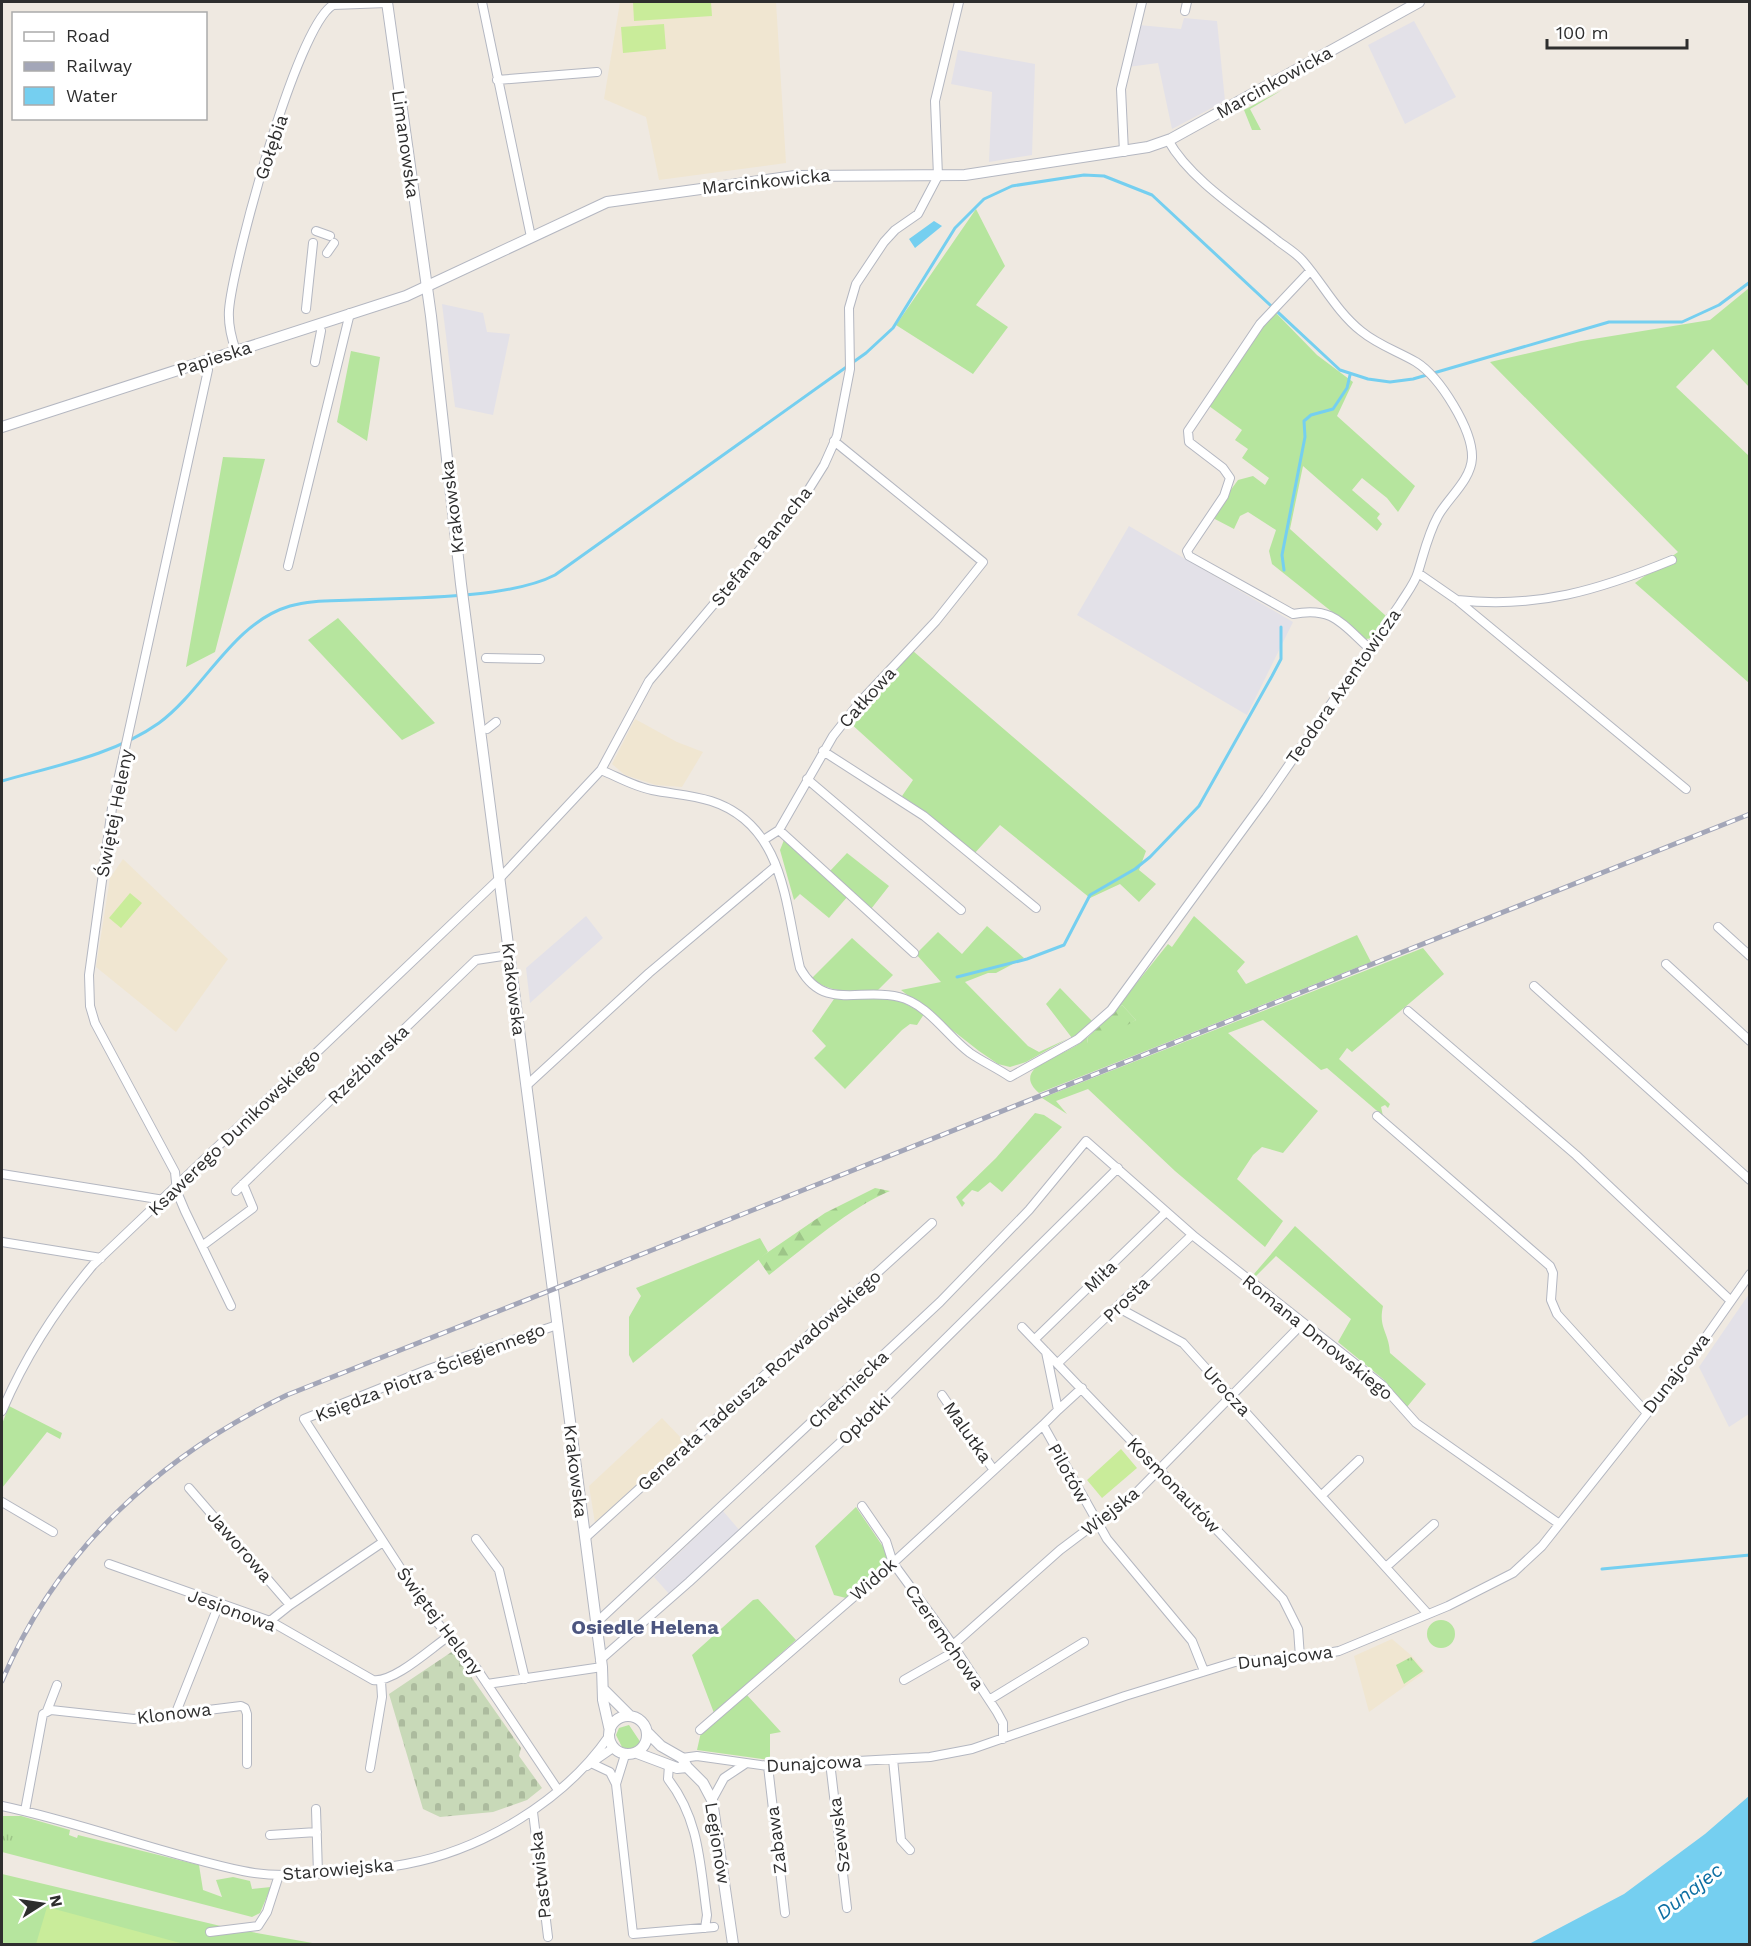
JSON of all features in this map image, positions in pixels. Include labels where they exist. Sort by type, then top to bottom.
[{"type":"main road","name":"Limanowska","points":[[387,2],[426,287]]},
{"type":"main road","name":"Marcinkowicka","points":[[426,287],[607,202],[639,195],[795,176],[966,176],[1124,152],[1168,140],[1419,2]]},
{"type":"main road","name":"Papieska","points":[[2,427],[426,287]]},
{"type":"main road","name":"Krakowska","points":[[426,287],[461,584],[609,1733]]},
{"type":"main road","points":[[604,1690],[630,1716],[639,1720],[661,1746],[685,1762]]},
{"type":"main road","points":[[630,1716],[619,1718],[609,1733],[613,1748],[625,1755],[637,1753],[669,1765],[685,1762]]},
{"type":"main road","points":[[637,1753],[645,1744],[648,1733]]},
{"type":"main road","name":"Legionów","points":[[685,1762],[703,1783],[712,1800],[733,1944]]},
{"type":"street","name":"Gołębia","points":[[236,351],[229,329],[233,285],[267,152],[305,46],[314,28],[333,5],[387,2]]},
{"type":"street","points":[[482,2],[531,237]]},
{"type":"street","points":[[938,176],[935,101],[959,2]]},
{"type":"street","points":[[1124,152],[1121,89],[1142,2]]},
{"type":"street","points":[[497,80],[597,72]]},
{"type":"street","name":"Teodora Axentowicza","points":[[776,866],[785,896],[800,968],[812,986],[838,996],[888,995],[908,1000],[970,1052],[1010,1077],[1078,1039],[1111,1010],[1370,650],[1418,573],[1420,558],[1434,524],[1469,471],[1472,459],[1471,440],[1453,406],[1435,380],[1419,364],[1385,348],[1359,330],[1302,259],[1184,163],[1168,140]]},
{"type":"street","name":"Stefana Banacha","points":[[500,879],[601,770],[650,681],[804,497],[824,465],[834,441],[846,396],[849,365],[849,308],[856,284],[884,242],[895,230],[918,214],[938,176]]},
{"type":"street","points":[[316,231],[332,240],[327,253]]},
{"type":"street","points":[[306,309],[313,243]]},
{"type":"street","points":[[1310,271],[1241,349],[1188,431],[1189,442],[1223,468],[1230,478],[1224,496],[1187,551],[1189,556],[1293,614],[1312,610],[1323,612],[1336,619],[1370,650]]},
{"type":"street","points":[[288,566],[350,313]]},
{"type":"street","points":[[315,362],[321,331]]},
{"type":"street","name":"Świętej Heleny","points":[[205,361],[208,370],[112,808],[92,947],[90,1006],[104,1041],[141,1105],[175,1172],[177,1188],[231,1306]]},
{"type":"street","name":"Całkowa","points":[[765,839],[779,830],[823,751],[859,703],[930,628],[983,562],[834,441]]},
{"type":"street","points":[[1456,600],[1492,604],[1534,602],[1606,585],[1672,560]]},
{"type":"street","points":[[1418,573],[1456,600],[1686,789]]},
{"type":"street","points":[[486,658],[540,659]]},
{"type":"street","points":[[487,729],[496,722]]},
{"type":"street","points":[[823,751],[924,816],[1036,908]]},
{"type":"street","points":[[526,1086],[649,973],[776,866],[765,839],[733,809],[678,793],[651,790],[601,770]]},
{"type":"street","points":[[807,779],[961,910]]},
{"type":"street","points":[[779,830],[914,953]]},
{"type":"street","name":"Ksawerego Dunikowskiego","points":[[2,1412],[23,1366],[48,1322],[101,1258],[500,879]]},
{"type":"street","points":[[1718,927],[1749,956]]},
{"type":"street","name":"Rzeźbiarska","points":[[202,1246],[253,1208],[239,1188],[476,960],[509,955]]},
{"type":"street","points":[[1666,964],[1749,1041]]},
{"type":"street","points":[[1534,986],[1749,1180]]},
{"type":"street","points":[[1408,1011],[1576,1155],[1731,1301]]},
{"type":"street","points":[[1377,1116],[1550,1266],[1553,1273],[1551,1300],[1557,1314],[1646,1412]]},
{"type":"street","name":"Romana Dmowskiego","points":[[1086,1141],[1192,1235],[1382,1385],[1416,1423],[1558,1523]]},
{"type":"street","name":"Chełmiecka","points":[[596,1623],[940,1302],[1029,1210],[1086,1141]]},
{"type":"street","name":"Opłotki","points":[[601,1664],[843,1440],[1118,1168]]},
{"type":"street","points":[[2,1174],[164,1200]]},
{"type":"street","name":"Miła","points":[[1035,1339],[1166,1212]]},
{"type":"street","name":"Generała Tadeusza Rozwadowskiego","points":[[585,1538],[932,1223]]},
{"type":"street","name":"Prosta","points":[[1059,1362],[1192,1235]]},
{"type":"street","points":[[2,1242],[101,1258]]},
{"type":"street","name":"Dunajcowa","points":[[685,1762],[697,1756],[768,1766],[930,1757],[972,1749],[1235,1662],[1300,1657],[1339,1651],[1428,1614],[1513,1573],[1542,1546],[1691,1358],[1749,1274]]},
{"type":"street","name":"Urocza","points":[[1117,1307],[1183,1343],[1428,1614]]},
{"type":"street","name":"Wiejska","points":[[904,1680],[948,1655],[953,1645],[1096,1521],[1137,1492],[1159,1467],[1302,1324]]},
{"type":"street","name":"Księdza Piotra Ściegiennego","points":[[304,1419],[429,1370],[557,1325]]},
{"type":"street","name":"Kosmonautów","points":[[1022,1327],[1059,1362],[1283,1599],[1298,1629],[1300,1657]]},
{"type":"street","points":[[1046,1352],[1058,1410]]},
{"type":"street","points":[[1058,1410],[1082,1388]]},
{"type":"street","name":"Malutka","points":[[942,1395],[993,1469]]},
{"type":"street","name":"Pilotów","points":[[1058,1410],[1043,1425],[1096,1521],[1136,1577],[1192,1641],[1204,1671]]},
{"type":"street","name":"Świętej Heleny","points":[[304,1419],[430,1614],[464,1651],[558,1790]]},
{"type":"street","name":"Widok","points":[[700,1730],[893,1563],[1043,1425]]},
{"type":"street","points":[[1322,1495],[1359,1460]]},
{"type":"street","name":"Jaworowa","points":[[189,1488],[290,1605]]},
{"type":"street","points":[[2,1502],[53,1532]]},
{"type":"street","name":"Czeremchowa","points":[[862,1506],[886,1541],[893,1563],[953,1645],[989,1700],[1003,1724],[1003,1739]]},
{"type":"street","points":[[1386,1567],[1434,1524]]},
{"type":"street","points":[[476,1539],[499,1570],[525,1679]]},
{"type":"street","points":[[270,1621],[382,1542]]},
{"type":"street","name":"Jesionowa","points":[[109,1564],[270,1621],[373,1680],[381,1681]]},
{"type":"street","points":[[175,1715],[219,1604]]},
{"type":"street","points":[[370,1768],[382,1697],[381,1681],[396,1674],[449,1636]]},
{"type":"street","points":[[989,1700],[1084,1642]]},
{"type":"street","points":[[487,1684],[601,1664]]},
{"type":"street","points":[[25,1811],[43,1714],[47,1711],[57,1685]]},
{"type":"street","name":"Klonowa","points":[[47,1711],[57,1710],[134,1719],[235,1706],[245,1708],[247,1764]]},
{"type":"street","name":"Starowiejska","points":[[2,1806],[243,1871],[279,1875],[318,1874],[407,1864],[454,1851],[532,1812],[584,1767],[609,1733]]},
{"type":"street","name":"Starowiejska","points":[[584,1767],[593,1764],[613,1748]]},
{"type":"street","points":[[616,1784],[625,1755]]},
{"type":"street","points":[[893,1759],[901,1840],[910,1850]]},
{"type":"street","name":"Szewska","points":[[830,1762],[848,1908]]},
{"type":"street","points":[[593,1764],[610,1772],[616,1784],[633,1934],[709,1927],[696,1835],[683,1798],[668,1779],[669,1765]]},
{"type":"street","name":"Dunajcowa","points":[[712,1800],[724,1778],[745,1764]]},
{"type":"street","name":"Zabawa","points":[[768,1766],[785,1913]]},
{"type":"street","points":[[316,1809],[318,1874]]},
{"type":"street","name":"Pastwiska","points":[[532,1812],[548,1937]]},
{"type":"street","points":[[270,1835],[317,1832]]},
{"type":"street","points":[[210,1932],[258,1926],[267,1912],[279,1875]]},
{"type":"shaded area","points":[[620,2],[776,2],[786,163],[659,180],[646,117],[604,99]]},
{"type":"shaded area","points":[[1184,18],[1217,21],[1225,101],[1172,129],[1158,63],[1128,67],[1139,25],[1181,29]]},
{"type":"shaded area","points":[[1414,21],[1456,97],[1405,124],[1368,45]]},
{"type":"shaded area","points":[[958,50],[1035,64],[1032,155],[989,162],[992,92],[951,84]]},
{"type":"shaded area","points":[[442,304],[483,313],[487,332],[510,334],[493,415],[455,407]]},
{"type":"shaded area","points":[[1129,526],[1293,622],[1247,715],[1077,615]]},
{"type":"shaded area","points":[[635,719],[677,742],[703,752],[682,787],[656,785],[625,775],[612,764]]},
{"type":"shaded area","points":[[123,859],[228,959],[176,1032],[96,967],[110,878]]},
{"type":"shaded area","points":[[586,916],[603,938],[530,1003],[526,968]]},
{"type":"shaded area","points":[[1749,1294],[1749,1414],[1729,1427],[1699,1367]]},
{"type":"shaded area","points":[[662,1418],[684,1441],[595,1523],[589,1486]]},
{"type":"shaded area","points":[[723,1511],[741,1532],[670,1595],[654,1577]]},
{"type":"shaded area","points":[[1392,1639],[1412,1656],[1425,1672],[1369,1712],[1354,1656]]},
{"type":"green space","points":[[633,2],[711,2],[712,16],[634,21]]},
{"type":"green space","points":[[664,24],[666,49],[623,53],[621,27]]},
{"type":"green space","points":[[1282,90],[1250,109],[1261,130],[1252,130],[1244,110]]},
{"type":"green space","points":[[976,209],[1005,266],[976,305],[1008,327],[973,374],[896,325]]},
{"type":"green space","points":[[1749,288],[1749,387],[1713,349],[1676,387],[1749,456],[1749,683],[1635,583],[1678,552],[1490,362],[1581,341],[1710,320]]},
{"type":"green space","points":[[1276,313],[1317,355],[1353,382],[1337,416],[1415,486],[1398,512],[1387,498],[1362,478],[1352,490],[1380,514],[1377,518],[1382,524],[1377,531],[1303,466],[1290,529],[1386,616],[1373,638],[1366,639],[1272,564],[1269,551],[1276,530],[1248,512],[1240,516],[1234,529],[1211,517],[1238,480],[1253,476],[1265,485],[1269,478],[1242,458],[1248,449],[1235,440],[1242,430],[1209,406],[1264,325]]},
{"type":"green space","points":[[351,351],[380,357],[367,441],[337,422]]},
{"type":"green space","points":[[223,457],[265,459],[215,652],[186,667]]},
{"type":"green space","points":[[338,618],[435,723],[402,740],[308,640]]},
{"type":"green space","points":[[913,651],[1146,851],[1139,870],[1156,884],[1139,902],[1120,884],[1090,898],[1000,825],[974,854],[902,796],[913,780],[849,722]]},
{"type":"green space","points":[[784,840],[848,896],[829,918],[800,894],[794,900],[780,850]]},
{"type":"green space","points":[[847,853],[889,886],[871,909],[830,871]]},
{"type":"green space","points":[[130,893],[142,903],[121,928],[109,918]]},
{"type":"green space","points":[[1194,916],[1245,962],[1237,971],[1246,984],[1357,935],[1371,962],[1039,1093],[1032,1085],[1030,1077],[1039,1065],[1088,1037],[1087,1043],[1136,1020],[1122,1005],[1112,1017],[1110,1016],[1168,944],[1172,947]]},
{"type":"green space","points":[[987,926],[1024,958],[996,973],[988,973],[965,982],[1028,1046],[1039,1052],[1067,1039],[1026,1062],[1010,1067],[998,1064],[979,1051],[901,990],[941,982],[916,954],[938,932],[962,954]]},
{"type":"green space","points":[[852,938],[893,975],[878,990],[835,989],[811,979]]},
{"type":"green space","points":[[1423,948],[1444,974],[1352,1052],[1347,1048],[1339,1059],[1390,1104],[1388,1108],[1385,1105],[1381,1107],[1383,1116],[1327,1068],[1321,1070],[1263,1020],[1228,1033],[1318,1111],[1283,1153],[1262,1147],[1253,1155],[1237,1179],[1283,1221],[1265,1247],[1175,1171],[1088,1089],[1056,1101],[1067,1114],[1042,1098]]},
{"type":"green space","points":[[1060,988],[1093,1022],[1072,1038],[1046,1004]]},
{"type":"green space","points":[[834,999],[897,999],[924,1014],[917,1025],[910,1024],[902,1030],[845,1089],[814,1058],[826,1046],[812,1031]]},
{"type":"green space","points":[[1122,1005],[1136,1020],[1102,1040],[1087,1044],[1088,1037]]},
{"type":"green space","points":[[1035,1113],[1044,1115],[1062,1127],[1002,1192],[990,1182],[978,1192],[972,1190],[962,1200],[965,1203],[962,1207],[956,1197],[996,1158]]},
{"type":"green space","points":[[875,1188],[890,1191],[842,1218],[769,1275],[758,1259],[825,1213]]},
{"type":"green space","points":[[1295,1226],[1383,1306],[1382,1320],[1390,1353],[1426,1384],[1407,1407],[1383,1379],[1338,1342],[1351,1319],[1276,1256],[1255,1277],[1254,1274]]},
{"type":"green space","points":[[760,1238],[768,1252],[633,1363],[629,1355],[629,1317],[641,1296],[636,1288]]},
{"type":"green space","points":[[9,1406],[62,1433],[60,1439],[47,1432],[2,1488],[2,1424]]},
{"type":"green space","points":[[1121,1449],[1137,1468],[1102,1498],[1087,1480]]},
{"type":"green space","points":[[856,1507],[888,1554],[881,1568],[846,1598],[834,1595],[815,1546]]},
{"type":"green space","points":[[758,1599],[796,1640],[714,1713],[692,1655],[753,1600]]},
{"type":"green space","points":[[1441,1620],[1451,1624],[1455,1634],[1451,1644],[1441,1648],[1431,1644],[1427,1634],[1431,1624]]},
{"type":"green space","points":[[453,1651],[521,1748],[519,1756],[542,1788],[527,1800],[493,1812],[440,1817],[423,1809],[389,1694]]},
{"type":"green space","points":[[1411,1657],[1423,1671],[1404,1684],[1396,1665]]},
{"type":"green space","points":[[746,1694],[781,1732],[770,1734],[770,1760],[697,1750],[701,1732]]},
{"type":"green space","points":[[629,1725],[641,1743],[633,1751],[622,1747],[616,1735],[619,1728]]},
{"type":"green space","points":[[2,1816],[21,1816],[70,1830],[69,1835],[77,1838],[78,1835],[199,1865],[203,1890],[222,1897],[216,1880],[233,1877],[250,1881],[252,1889],[271,1887],[260,1913],[252,1917],[2,1852]]},
{"type":"green space","points":[[2,1828],[24,1833],[20,1850],[2,1844]]},
{"type":"green space","points":[[2,1874],[229,1928],[318,1944],[2,1944]]},
{"type":"green space","points":[[47,1907],[184,1944],[36,1944]]},
{"type":"water","points":[[934,221],[942,226],[915,248],[909,239]]},
{"type":"water","name":"Dunajec","points":[[1749,1796],[1749,1944],[1529,1944],[1624,1894],[1705,1834]]},
{"type":"waterway","points":[[2,781],[83,758],[141,734],[159,723],[175,709],[235,642],[252,627],[290,606],[321,601],[429,598],[485,593],[512,589],[555,575],[866,353],[893,328],[955,228],[984,199],[1012,186],[1084,175],[1104,176],[1152,195],[1340,370],[1368,379],[1390,382],[1413,379],[1609,322],[1682,322],[1719,305],[1750,282]]},
{"type":"waterway","points":[[1284,570],[1282,555],[1305,437],[1304,421],[1311,415],[1333,409],[1347,388],[1350,375]]},
{"type":"waterway","points":[[957,977],[1027,959],[1064,945],[1090,895],[1135,869],[1150,857],[1199,806],[1281,659],[1281,627]]},
{"type":"waterway","points":[[1602,1569],[1750,1555]]},
{"type":"railway","points":[[2,1681],[25,1634],[52,1590],[83,1549],[118,1512],[156,1478],[197,1447],[241,1419],[287,1395],[1750,814]]},
{"type":"district","name":"Osiedle Helena","points":[[645,1627]]}]
